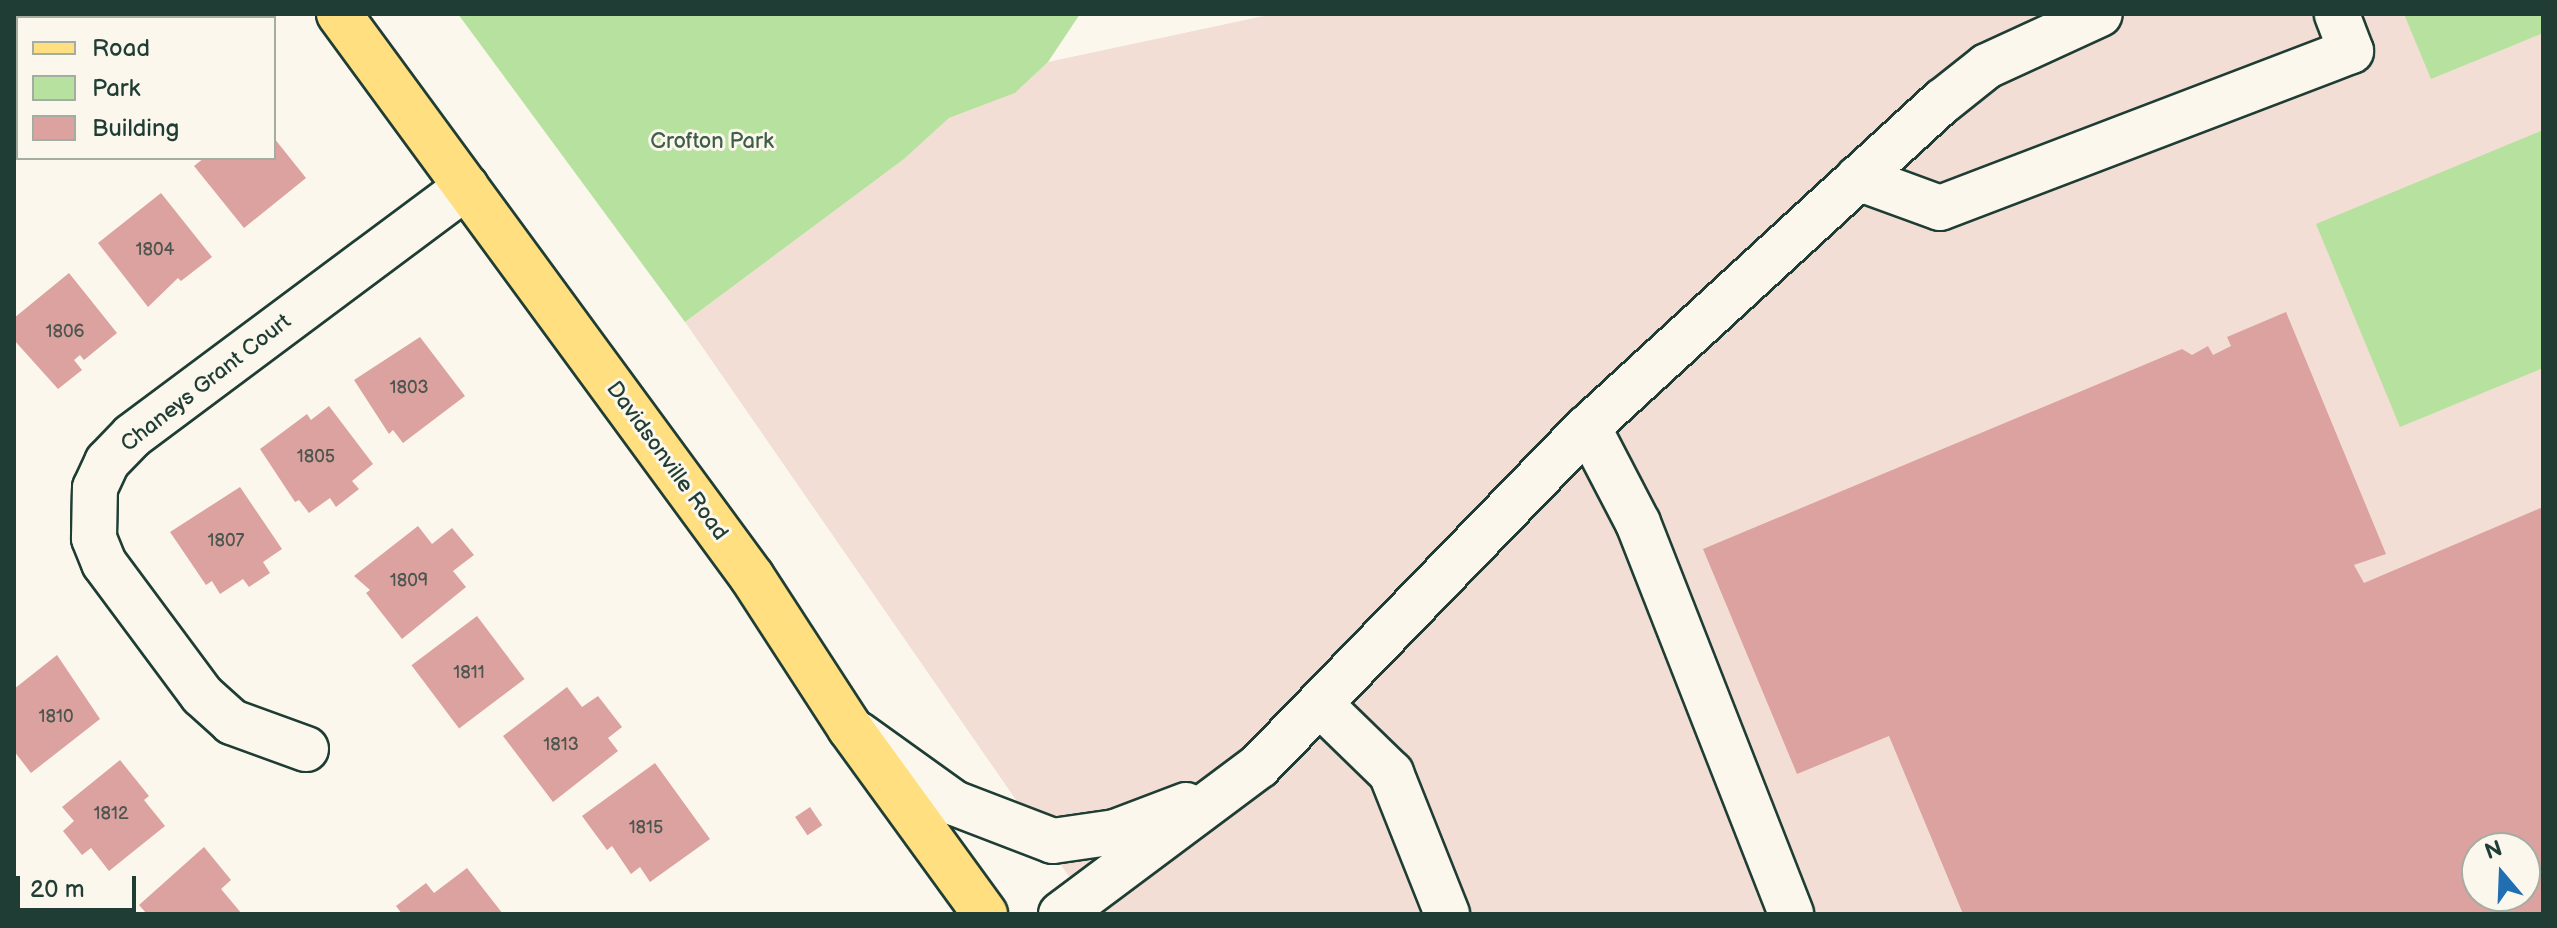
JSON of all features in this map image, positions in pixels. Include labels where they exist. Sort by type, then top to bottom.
[{"type":"main road","name":"Davidsonville Road","points":[[339,14],[752,577],[850,728],[985,914]]},
{"type":"street","points":[[1061,914],[1230,789],[1321,705],[1588,427],[1858,178],[1987,66],[2100,14]]},
{"type":"street","points":[[1858,178],[1940,208],[2351,51],[2337,14]]},
{"type":"street","name":"Chaneys Grant Court","points":[[306,749],[232,722],[202,695],[104,563],[94,538],[95,488],[107,462],[132,436],[466,187]]},
{"type":"street","points":[[1588,427],[1638,523],[1791,914]]},
{"type":"street","points":[[1321,705],[1391,773],[1447,914]]},
{"type":"street","points":[[850,728],[954,803],[1053,841],[1115,832],[1230,789]]},
{"type":"shaded area","points":[[1273,14],[2543,14],[2543,914],[1095,914],[685,322],[904,159],[949,118],[1015,93],[1048,62]]},
{"type":"green space","name":"Crofton Park","points":[[458,14],[1080,14],[1048,62],[1015,93],[949,118],[904,159],[685,322]]},
{"type":"green space","points":[[2404,14],[2543,14],[2543,33],[2431,79]]},
{"type":"green space","points":[[2543,130],[2543,368],[2400,427],[2316,224]]},
{"type":"building","points":[[16,21],[16,112],[14,112]]},
{"type":"building","points":[[276,140],[306,178],[244,228],[194,166],[202,160],[276,160]]},
{"type":"building","points":[[161,193],[212,257],[181,281],[178,278],[148,307],[98,243]]},
{"type":"building","points":[[69,273],[117,333],[84,360],[80,355],[74,360],[82,370],[58,389],[14,340],[14,318]]},
{"type":"building","points":[[2286,312],[2386,554],[2354,565],[2364,583],[2543,507],[2543,914],[1963,914],[1889,736],[1797,774],[1703,549],[2182,349],[2192,355],[2208,346],[2213,355],[2231,346],[2227,337]]},
{"type":"building","points":[[420,337],[465,396],[403,443],[393,430],[389,434],[354,380]]},
{"type":"building","points":[[329,406],[373,464],[352,481],[359,489],[336,507],[330,498],[309,513],[299,500],[295,502],[260,449],[307,414],[311,420]]},
{"type":"building","points":[[240,487],[282,549],[263,562],[270,573],[249,587],[243,579],[220,594],[212,581],[206,585],[170,532]]},
{"type":"building","points":[[418,526],[432,544],[452,528],[474,555],[453,571],[466,587],[402,639],[366,593],[370,590],[354,576]]},
{"type":"building","points":[[477,616],[525,679],[459,728],[412,665]]},
{"type":"building","points":[[57,655],[100,719],[31,773],[14,751],[14,689]]},
{"type":"building","points":[[567,687],[582,707],[598,696],[622,727],[608,738],[618,751],[553,802],[503,736]]},
{"type":"building","points":[[120,760],[149,796],[144,800],[165,826],[109,871],[91,848],[82,855],[63,831],[74,821],[62,807]]},
{"type":"building","points":[[655,763],[710,839],[650,882],[640,867],[631,874],[612,846],[607,850],[582,816]]},
{"type":"building","points":[[810,807],[822,825],[807,835],[795,817]]},
{"type":"building","points":[[204,847],[231,880],[221,889],[242,914],[147,914],[139,905]]},
{"type":"building","points":[[467,868],[503,914],[402,914],[396,906],[426,883],[434,893]]}]
